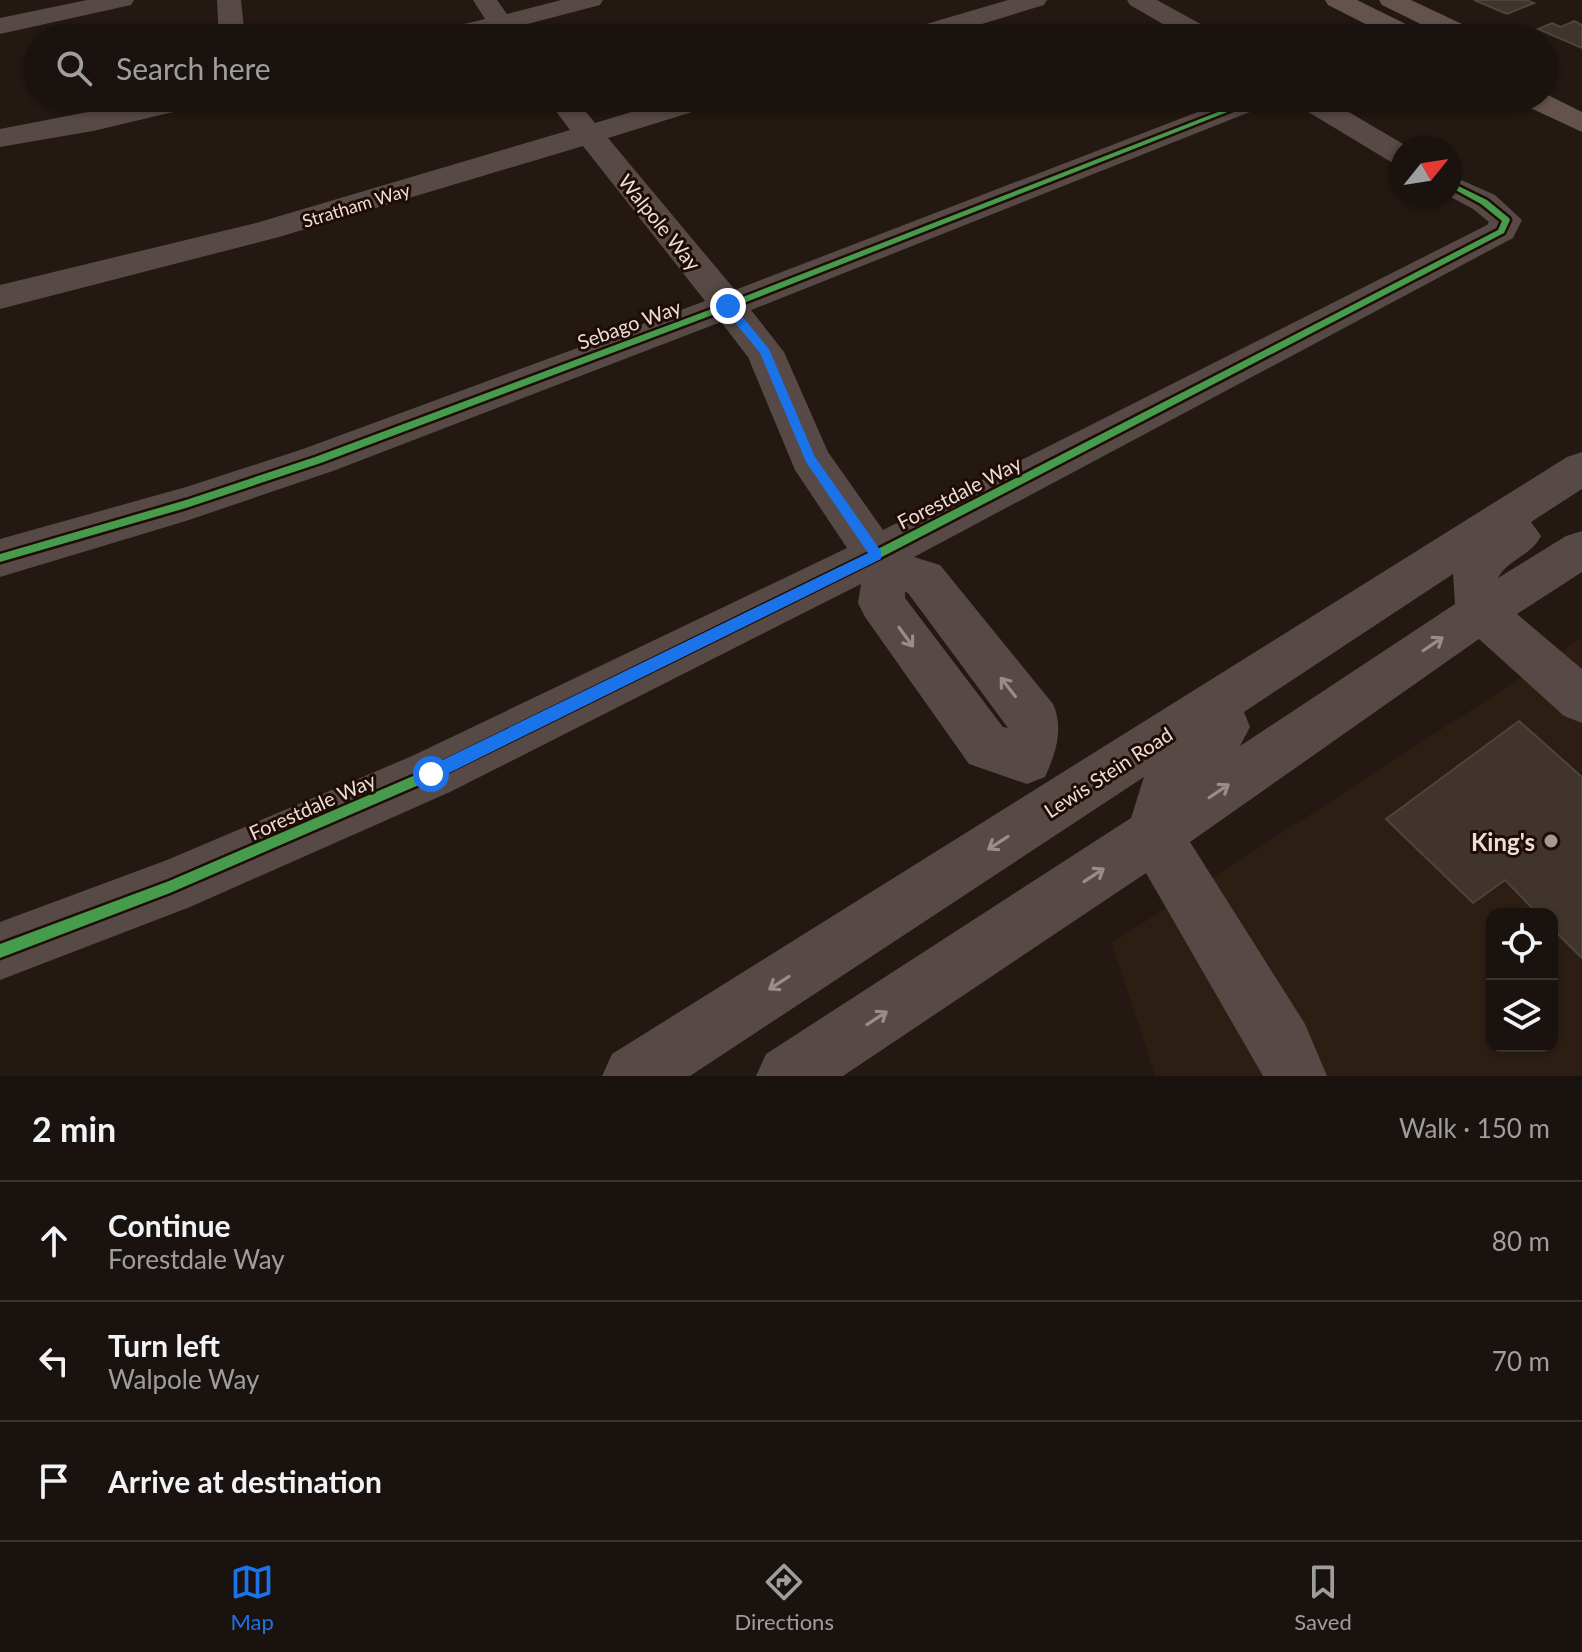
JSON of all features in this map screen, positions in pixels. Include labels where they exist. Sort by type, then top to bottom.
[{"type":"main road","points":[[1337,0],[1385,24]]},
{"type":"main road","points":[[1391,0],[1441,24]]},
{"type":"main road","points":[[1558,111],[1582,123]]},
{"type":"street","points":[[0,26],[122,0]]},
{"type":"street","points":[[229,0],[231,24]]},
{"type":"street","points":[[485,0],[502,24]]},
{"type":"street","points":[[523,24],[591,0]]},
{"type":"street","points":[[955,24],[1035,0]]},
{"type":"street","points":[[1139,0],[1181,24]]},
{"type":"street","points":[[0,138],[136,112]]},
{"type":"street","name":"Walpole Way","points":[[571,112],[765,352],[810,459],[881,561]]},
{"type":"street","name":"Stratham Way","points":[[0,297],[111,273],[228,242],[662,112]]},
{"type":"street","name":"Sebago Way","points":[[0,558],[186,504],[318,460],[728,306],[1224,112]]},
{"type":"street","points":[[1328,112],[1390,149]]},
{"type":"street","name":"Forestdale Way","points":[[0,951],[170,887],[431,774],[881,561],[1501,231],[1506,220],[1484,202],[1462,190]]},
{"type":"street","name":"Lewis Stein Road","points":[[634,1076],[1582,468]]},
{"type":"street","points":[[1582,497],[1481,560],[1472,576],[1473,592],[1481,612],[1582,700]]},
{"type":"street","points":[[788,1076],[1154,835],[1481,612],[1582,549]]},
{"type":"street","points":[[881,561],[881,603],[987,747],[1027,759],[1060,803]]},
{"type":"street","points":[[1295,1076],[1283,1046],[1154,835],[1165,790],[1184,757],[1381,626],[1403,582]]},
{"type":"shaded area","points":[[1582,638],[1582,1076],[1155,1076],[1112,943]]},
{"type":"building","points":[[1474,0],[1526,0],[1534,3],[1507,14]]},
{"type":"building","points":[[1574,21],[1582,25],[1582,48],[1558,38],[1558,26]]},
{"type":"building","points":[[1519,721],[1582,777],[1582,958],[1558,934],[1558,908],[1532,908],[1505,880],[1473,903],[1386,819]]},
{"type":"cycle path","points":[[0,558],[186,504],[318,460],[728,306],[1224,112]]},
{"type":"cycle path","points":[[0,951],[170,887],[431,774],[876,555],[1501,231],[1506,220],[1484,202],[1462,190]]},
{"type":"place","name":"King's","points":[[1551,841]]},
{"type":"route","points":[[431,774],[876,555],[810,459],[765,352],[728,306]]}]
